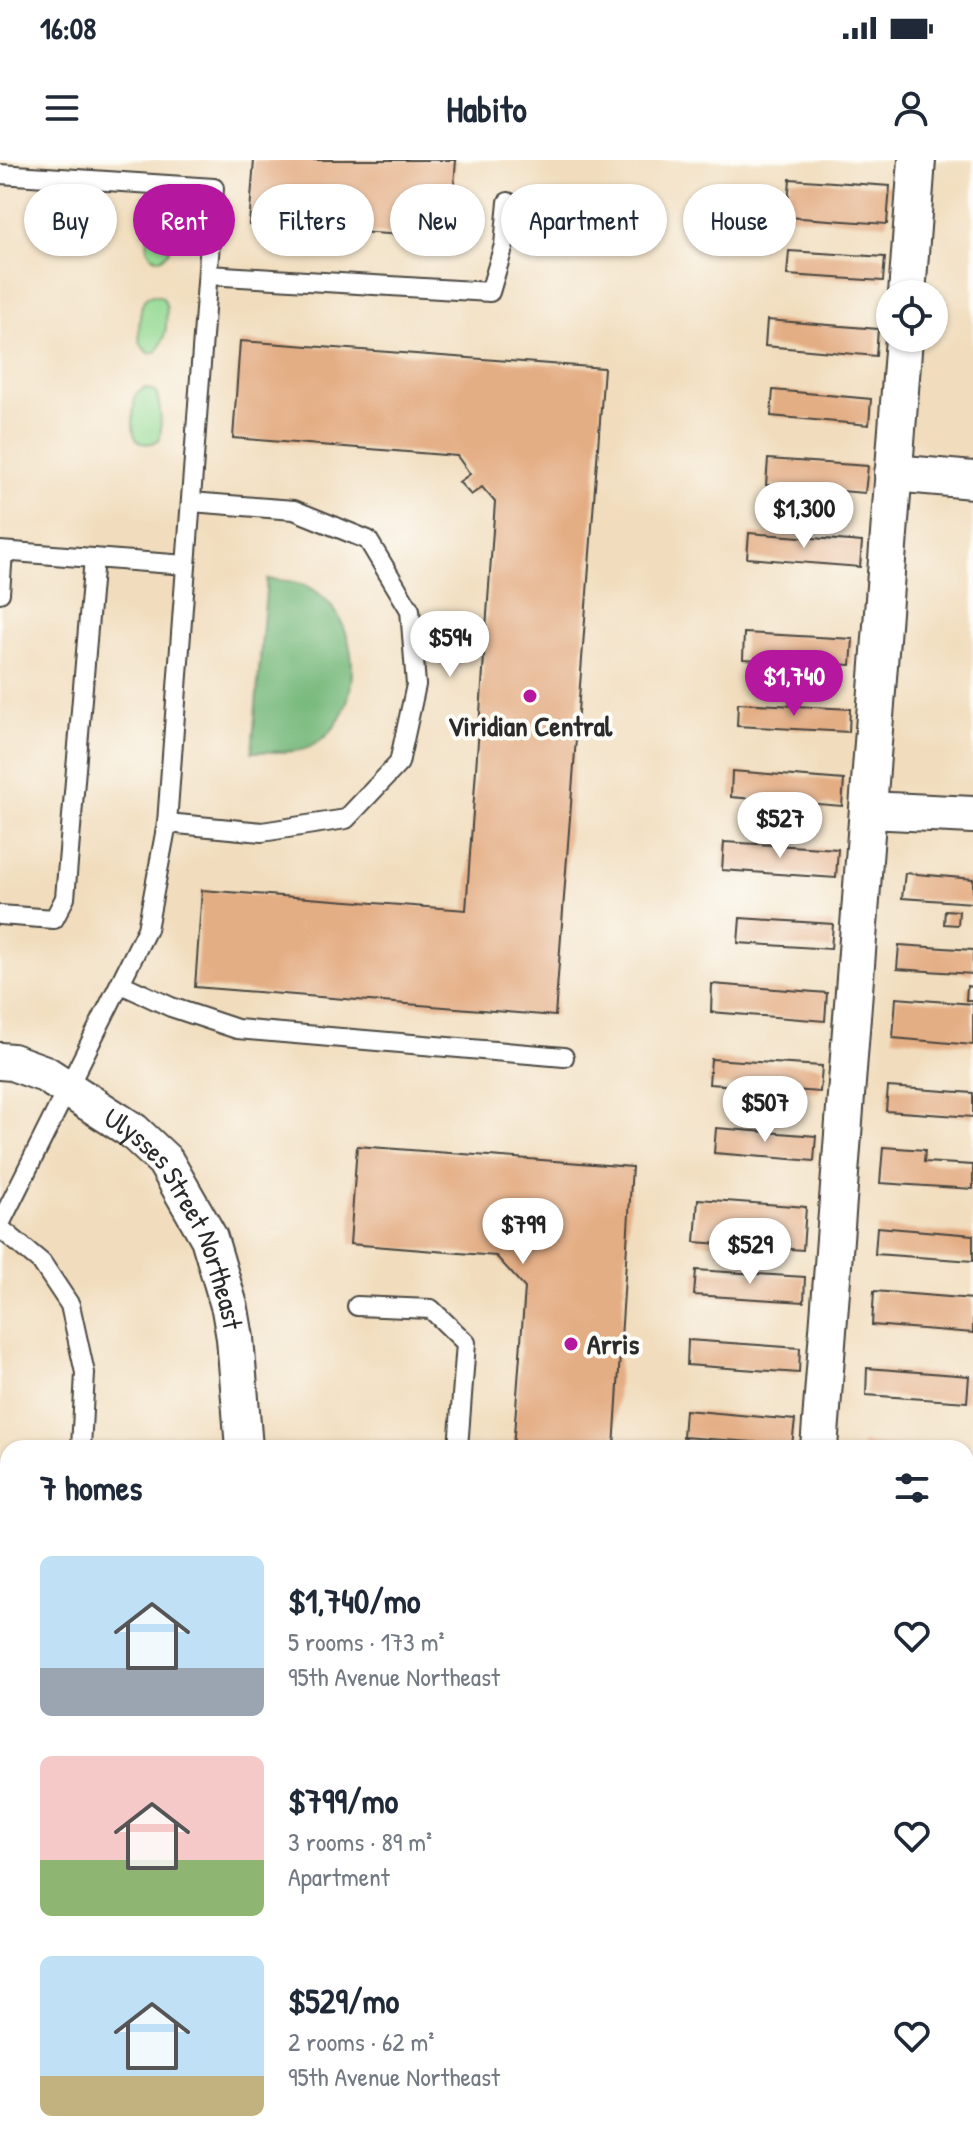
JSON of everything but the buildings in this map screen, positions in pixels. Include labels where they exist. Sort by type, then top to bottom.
[{"type":"street","points":[[908,280],[917,160]]},
{"type":"street","points":[[820,1440],[903,352]]},
{"type":"street","points":[[893,473],[973,480]]},
{"type":"street","points":[[868,810],[973,815]]},
{"type":"street","name":"Ulysses Street Northeast","points":[[0,1061],[45,1074],[133,1131],[165,1161],[209,1238],[230,1309],[243,1440]]},
{"type":"lane","points":[[0,174],[214,188],[167,823],[147,929],[0,1226],[42,1263],[70,1305],[85,1373],[81,1440]]},
{"type":"lane","points":[[208,275],[490,292],[501,255]]},
{"type":"lane","points":[[167,823],[262,832],[346,819],[399,763],[416,685],[410,610],[368,540],[294,510],[191,502]]},
{"type":"lane","points":[[0,593],[2,552],[186,565]]},
{"type":"lane","points":[[0,915],[54,919],[65,898],[94,558]]},
{"type":"lane","points":[[121,984],[171,1007],[237,1029],[564,1057]]},
{"type":"lane","points":[[357,1306],[431,1309],[466,1343],[459,1440]]},
{"type":"green space","points":[[148,296],[162,297],[166,304],[166,327],[158,349],[150,353],[141,344],[139,335],[141,309]]},
{"type":"green space","points":[[145,388],[155,391],[161,423],[159,441],[148,444],[136,438],[133,422],[135,395]]},
{"type":"green space","points":[[267,579],[299,583],[324,598],[339,617],[348,641],[352,666],[350,692],[342,715],[327,735],[301,750],[252,752]]},
{"type":"place","name":"Viridian Central","points":[[530,696]]},
{"type":"place","name":"Arris","points":[[571,1344]]}]
